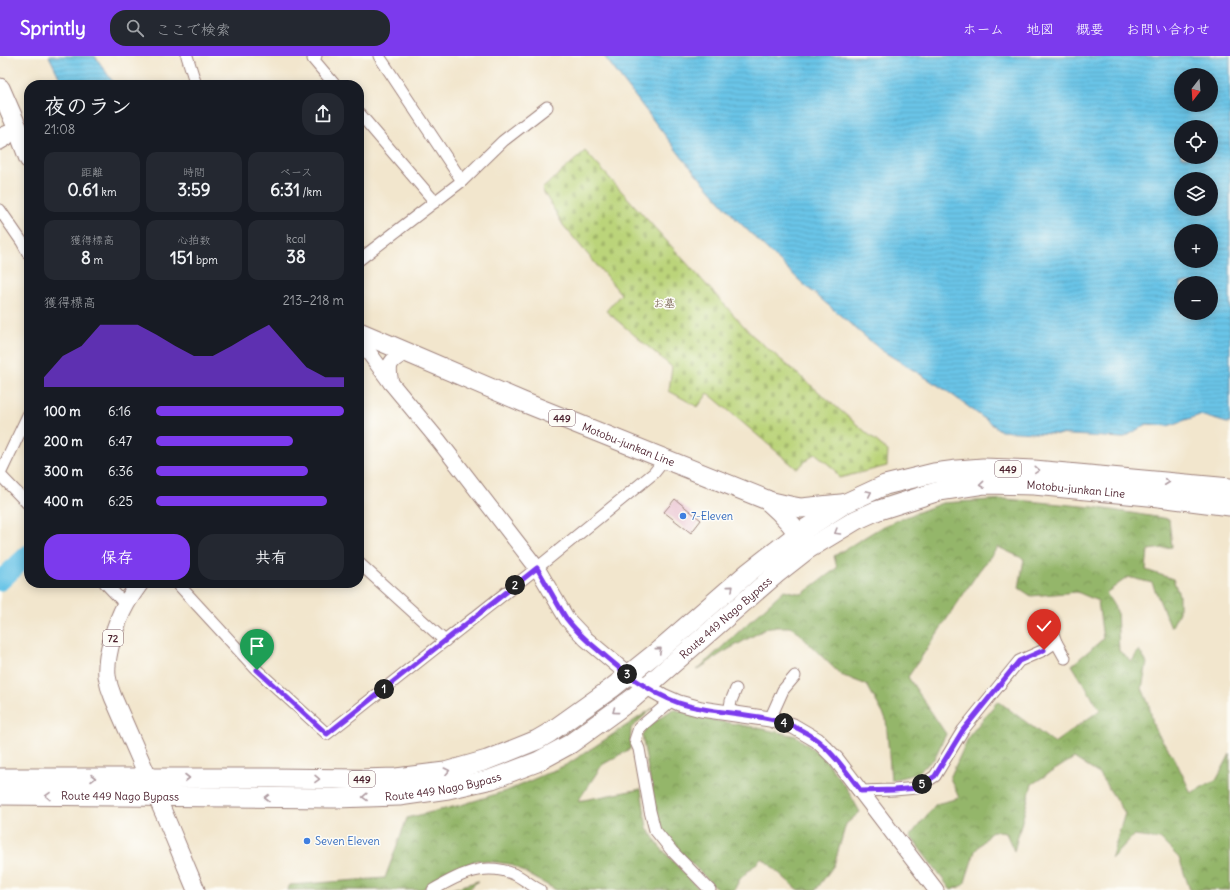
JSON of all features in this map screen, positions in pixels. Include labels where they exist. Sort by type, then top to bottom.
[{"type":"highway","points":[[0,88],[9,131],[24,152]]},
{"type":"highway","name":"Motobu-junkan Line","points":[[364,335],[523,402],[767,500],[781,513],[804,541]]},
{"type":"highway","name":"Motobu-junkan Line","points":[[804,541],[846,503],[885,485],[934,473],[958,470],[983,468],[1041,471],[1230,488]]},
{"type":"highway","name":"Motobu-junkan Line","points":[[804,541],[876,511],[939,491],[984,484],[1042,486],[1230,506]]},
{"type":"highway","points":[[767,500],[801,508],[846,503]]},
{"type":"highway","name":"Route 449 Nago Bypass","points":[[0,778],[396,778],[445,772],[487,760],[537,740],[566,722],[605,694],[749,572],[804,541]]},
{"type":"highway","name":"Route 449 Nago Bypass","points":[[0,795],[157,797],[399,796],[448,789],[492,779],[537,762],[570,744],[626,704],[776,574],[804,541]]},
{"type":"main road","name":"72","points":[[137,588],[126,605],[111,643],[107,665],[107,677],[112,697],[157,797],[196,890]]},
{"type":"street","points":[[187,56],[194,80]]},
{"type":"street","points":[[316,56],[313,59],[331,80]]},
{"type":"street","points":[[379,56],[462,181]]},
{"type":"street","points":[[364,256],[462,181],[503,141],[547,107]]},
{"type":"street","points":[[364,119],[435,202]]},
{"type":"street","points":[[0,144],[7,140],[9,131]]},
{"type":"street","points":[[0,210],[24,238]]},
{"type":"street","points":[[364,343],[367,350],[392,383],[439,441],[537,568],[567,619],[586,640],[628,675],[672,700],[701,709],[770,719],[793,726],[817,740],[836,758],[936,890]]},
{"type":"street","points":[[392,383],[389,370],[391,363],[394,359],[406,352]]},
{"type":"street","points":[[24,424],[0,475],[24,500]]},
{"type":"street","points":[[182,588],[257,670],[327,734],[537,568],[654,472],[664,459]]},
{"type":"street","points":[[364,568],[445,641]]},
{"type":"street","points":[[109,588],[126,605]]},
{"type":"street","points":[[1041,618],[1050,625],[1056,642],[1065,658]]},
{"type":"street","points":[[861,791],[917,788],[935,776],[963,730],[1019,661],[1044,650],[1056,642]]},
{"type":"street","points":[[770,719],[782,690],[795,676]]},
{"type":"street","points":[[729,713],[730,701],[736,689]]},
{"type":"street","points":[[672,700],[639,728],[635,740],[639,749],[650,811],[655,830],[672,851],[710,890]]},
{"type":"street","points":[[433,890],[449,880],[471,871],[498,869],[516,876],[540,890]]},
{"type":"green space","name":"お墓","points":[[585,151],[752,335],[888,451],[887,466],[839,478],[834,469],[815,453],[797,469],[708,393],[698,407],[669,391],[672,367],[606,311],[621,294],[563,225],[542,189]]},
{"type":"green space","points":[[1006,499],[1093,507],[1169,519],[1172,547],[1148,550],[1146,570],[1173,579],[1179,595],[1179,612],[1171,628],[1152,583],[1128,577],[1106,593],[1117,611],[1119,651],[1132,661],[1139,650],[1147,663],[1142,688],[1149,705],[1154,728],[1175,759],[1191,793],[1217,779],[1230,754],[1230,890],[1190,890],[1179,858],[1160,839],[1133,836],[1111,859],[1125,813],[1099,774],[1074,758],[1032,784],[1014,851],[1006,833],[992,831],[975,851],[964,885],[951,890],[910,836],[936,804],[959,798],[950,778],[969,736],[998,701],[1054,743],[1100,710],[1072,665],[1103,639],[1098,601],[1077,592],[1031,596],[1019,588],[1024,559],[998,547],[979,571],[908,677],[946,734],[934,759],[916,774],[891,780],[886,719],[867,685],[841,675],[792,627],[769,627],[722,653],[697,670],[784,590],[802,594],[837,568],[834,556],[883,526],[942,503]]},
{"type":"green space","points":[[653,708],[631,728],[630,749],[602,765],[578,801],[641,789],[647,828],[659,846],[700,890],[556,890],[510,864],[477,860],[440,878],[421,890],[287,890],[290,885],[385,878],[407,818],[461,805],[509,790],[568,764]]},
{"type":"green space","points":[[673,709],[707,719],[796,736],[823,757],[847,789],[860,812],[846,824],[834,865],[816,890],[798,890],[762,858],[740,879],[734,890],[718,890],[672,844],[658,825],[642,735],[647,727]]},
{"type":"green space","points":[[478,881],[468,890],[449,890]]},
{"type":"water","points":[[49,56],[95,56],[112,80],[61,80]]},
{"type":"water","points":[[604,56],[1230,56],[1230,423],[1200,415],[1168,426],[1147,424],[1123,438],[1001,431],[947,391],[881,350],[801,282],[737,220],[684,160]]},
{"type":"building","name":"7-Eleven","points":[[675,499],[701,520],[691,533],[664,512]]},
{"type":"waterway","points":[[0,581],[24,559]]},
{"type":"place","name":"7-Eleven","points":[[683,516]]},
{"type":"place","name":"Seven Eleven","points":[[307,841]]},
{"type":"route","points":[[257,670],[327,734],[537,568],[567,619],[586,640],[628,675],[663,696],[678,702],[701,709],[770,719],[793,726],[817,740],[836,758],[861,791],[917,788],[935,776],[963,730],[1019,661],[1044,650]]}]
